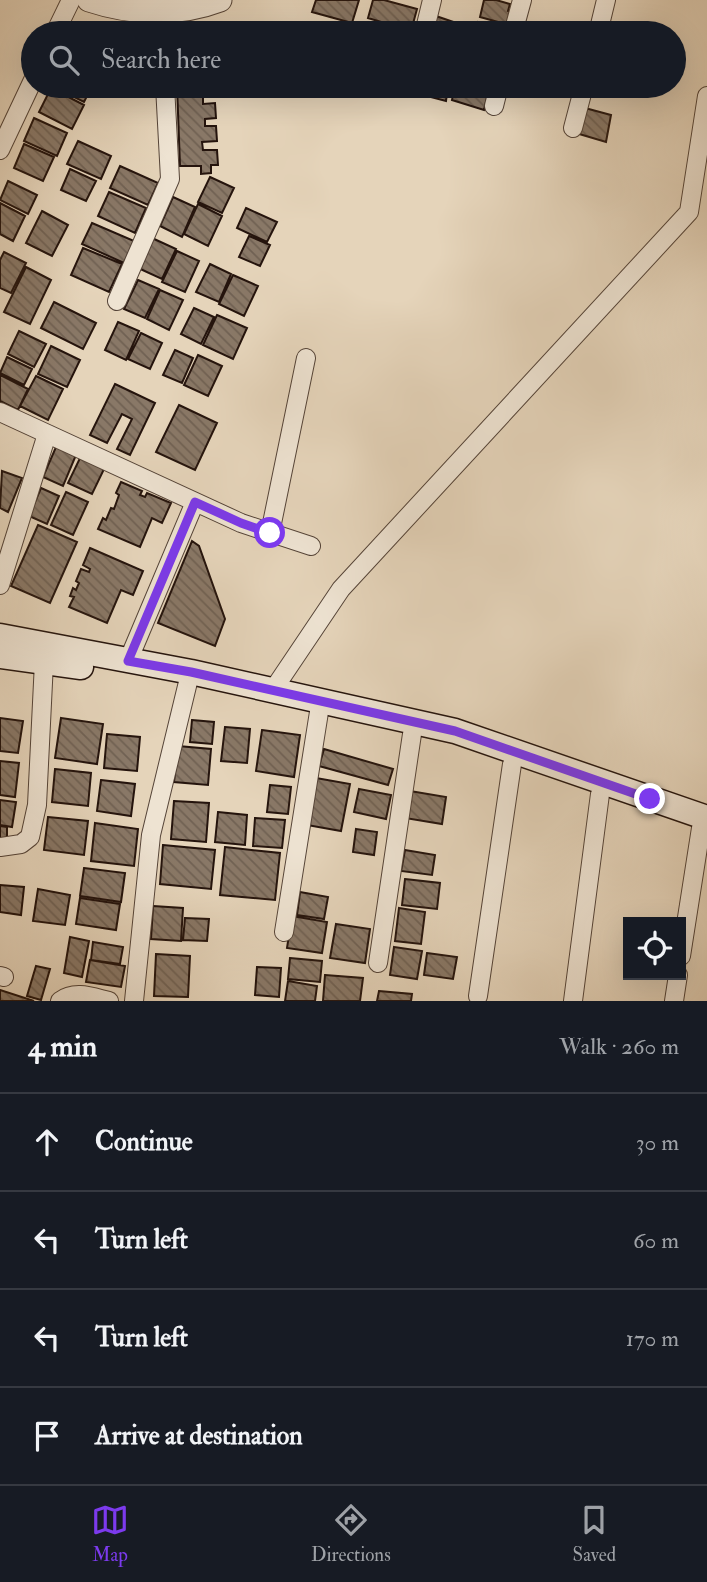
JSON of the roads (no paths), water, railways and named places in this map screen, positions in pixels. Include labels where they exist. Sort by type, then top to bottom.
[{"type":"main road","points":[[0,636],[191,672],[455,731],[705,826]]},
{"type":"main road","points":[[0,656],[188,682],[451,743],[600,794],[705,826]]},
{"type":"street","points":[[61,21],[71,0]]},
{"type":"street","points":[[89,0],[158,21]]},
{"type":"street","points":[[165,21],[220,0]]},
{"type":"street","points":[[427,21],[432,0]]},
{"type":"street","points":[[516,21],[522,0]]},
{"type":"street","points":[[600,21],[606,0]]},
{"type":"street","points":[[273,691],[341,589],[689,212],[707,96]]},
{"type":"street","points":[[0,150],[25,98]]},
{"type":"street","points":[[117,301],[170,179],[166,98]]},
{"type":"street","points":[[494,106],[496,98]]},
{"type":"street","points":[[573,128],[581,98]]},
{"type":"street","points":[[270,533],[306,358]]},
{"type":"street","points":[[0,412],[241,523],[311,546]]},
{"type":"street","points":[[0,585],[47,434]]},
{"type":"street","points":[[128,661],[195,502]]},
{"type":"street","points":[[0,847],[21,844],[30,837],[37,805],[44,662]]},
{"type":"street","points":[[134,1001],[151,835],[188,682]]},
{"type":"street","points":[[284,932],[319,712]]},
{"type":"street","points":[[378,964],[412,734]]},
{"type":"street","points":[[478,996],[512,764]]},
{"type":"street","points":[[573,1001],[600,794]]},
{"type":"street","points":[[686,929],[705,826]]},
{"type":"street","points":[[674,1001],[677,980]]},
{"type":"street","points":[[60,1001],[68,995],[84,995],[109,1001]]}]
